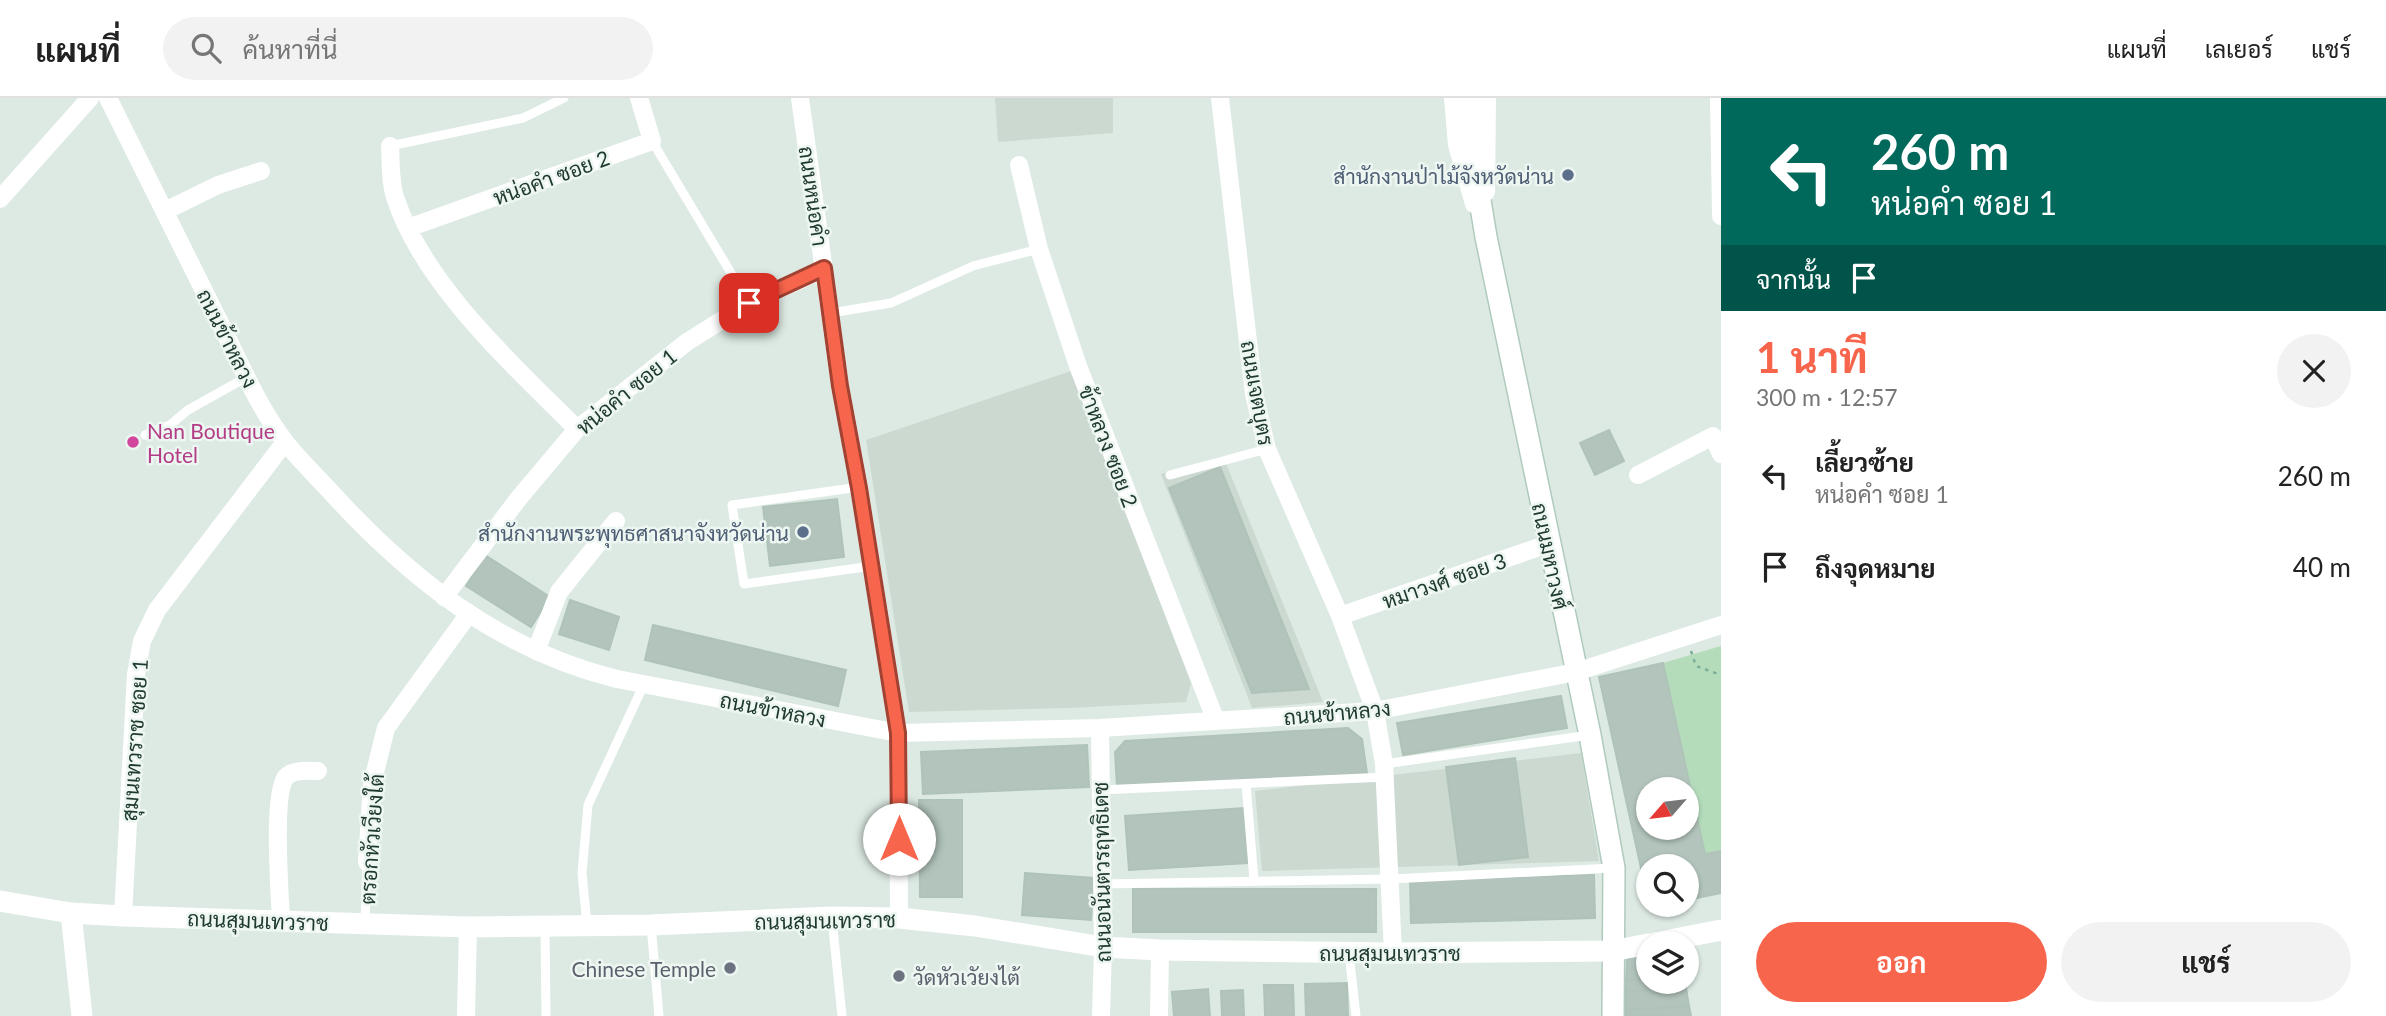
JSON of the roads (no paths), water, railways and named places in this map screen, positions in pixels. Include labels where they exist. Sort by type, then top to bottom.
[{"type":"street","points":[[0,199],[90,98]]},
{"type":"street","name":"ถนนข้าหลวง","points":[[108,98],[247,377],[285,442],[363,528],[444,597],[468,615],[536,651],[580,670],[898,733],[1100,728],[1375,711],[1576,672],[1721,625]]},
{"type":"street","points":[[639,98],[652,141]]},
{"type":"street","name":"ถนนหน่อคำ","points":[[800,98],[840,386],[898,733],[899,918]]},
{"type":"street","name":"ถนนเจตบุตร","points":[[1220,98],[1254,394],[1267,449],[1340,616],[1375,711],[1384,771],[1393,953]]},
{"type":"street","points":[[1453,98],[1457,145],[1468,190],[1486,237]]},
{"type":"street","name":"ถนนมหาวงศ์","points":[[1469,98],[1469,134],[1486,237],[1590,735],[1615,868],[1613,1016]]},
{"type":"street","points":[[1486,237],[1487,98]]},
{"type":"street","points":[[1719,98],[1721,216]]},
{"type":"street","name":"หน่อคำ ซอย 2","points":[[408,228],[652,141]]},
{"type":"street","points":[[390,146],[395,197],[408,228],[438,278],[492,345],[577,429]]},
{"type":"street","name":"ข้าหลวง ซอย 2","points":[[1019,165],[1039,249],[1078,366],[1216,721]]},
{"type":"street","points":[[164,211],[218,185],[261,171]]},
{"type":"street","name":"หน่อคำ ซอย 1","points":[[444,597],[519,498],[577,429],[687,342],[749,303],[824,268]]},
{"type":"street","points":[[1639,475],[1713,436],[1721,454]]},
{"type":"street","name":"สุมนเทวราช ซอย 1","points":[[123,916],[136,674],[142,641],[157,610],[285,442]]},
{"type":"street","points":[[536,651],[559,592],[616,521]]},
{"type":"street","name":"หมาวงศ์ ซอย 3","points":[[1340,616],[1548,544]]},
{"type":"street","name":"ตรอกหัวเวียงใต้","points":[[367,862],[372,785],[386,729],[468,615]]},
{"type":"street","name":"ถนนอนันตวรฤทธิเดช","points":[[1100,728],[1103,947],[1101,1016]]},
{"type":"street","points":[[281,921],[278,809],[281,787],[285,778],[291,774],[318,771]]},
{"type":"street","name":"ถนนสุมนเทวราช","points":[[0,901],[71,913],[123,916],[468,927],[651,925],[832,917],[899,918],[975,926],[1103,947],[1160,950],[1393,953],[1612,951],[1636,946]]},
{"type":"street","points":[[71,913],[82,1016]]},
{"type":"street","points":[[466,1016],[468,927]]},
{"type":"street","points":[[1699,934],[1721,930]]},
{"type":"street","points":[[1159,1016],[1160,950]]},
{"type":"lane","points":[[390,146],[523,118],[564,98]]},
{"type":"lane","points":[[652,141],[749,303]]},
{"type":"lane","points":[[831,313],[891,303],[973,266],[1039,249]]},
{"type":"lane","points":[[145,435],[170,425],[188,410],[247,377]]},
{"type":"lane","points":[[1170,475],[1267,449]]},
{"type":"lane","points":[[859,488],[732,505],[744,584],[872,566]]},
{"type":"lane","points":[[587,926],[582,873],[588,804],[644,684]]},
{"type":"lane","points":[[1099,790],[1246,784],[1384,771],[1590,735]]},
{"type":"lane","points":[[1246,784],[1254,880]]},
{"type":"lane","name":"ตรอกหัวเวียงใต้","points":[[365,923],[367,862]]},
{"type":"lane","points":[[1101,884],[1391,879],[1615,868]]},
{"type":"lane","points":[[832,917],[842,1016]]},
{"type":"lane","points":[[651,925],[659,1016]]},
{"type":"lane","points":[[545,927],[546,1016]]},
{"type":"lane","points":[[1349,953],[1356,1016]]},
{"type":"place","name":"สำนักงานป่าไม้จังหวัดน่าน","points":[[1568,175]]},
{"type":"place","name":"Nan Boutique Hotel","points":[[133,442]]},
{"type":"place","name":"สำนักงานพระพุทธศาสนาจังหวัดน่าน","points":[[803,532]]},
{"type":"place","name":"Chinese Temple","points":[[730,968]]},
{"type":"place","name":"วัดหัวเวัยงไต้","points":[[899,976]]}]
